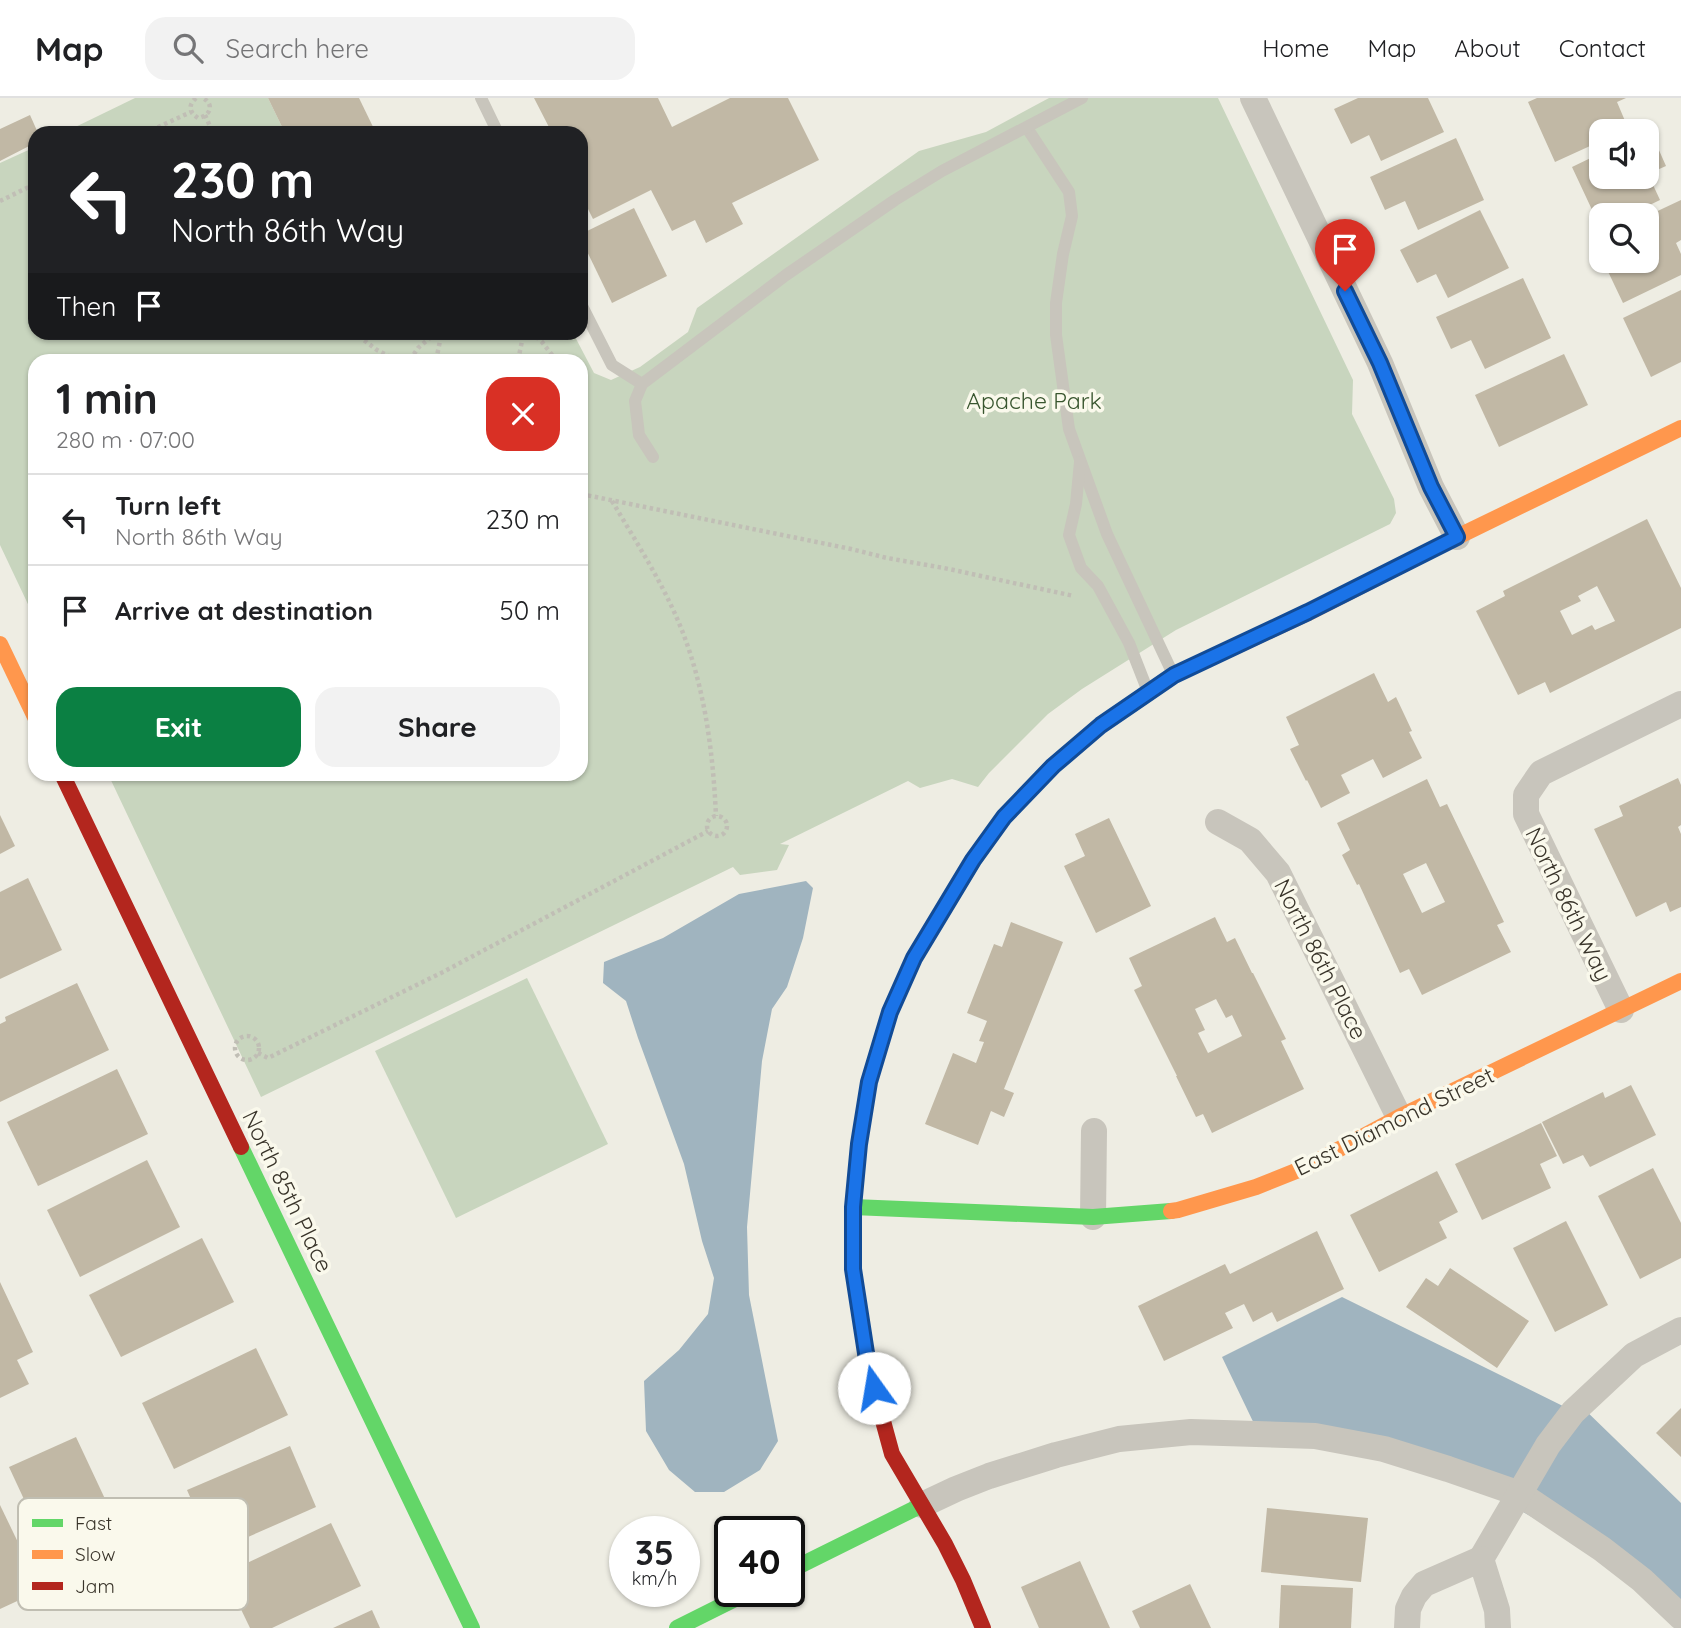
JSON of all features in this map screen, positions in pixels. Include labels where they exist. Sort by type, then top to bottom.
[{"type":"street","points":[[1253,98],[1380,363],[1431,487],[1457,537]]},
{"type":"street","points":[[983,1628],[945,1544],[892,1454],[868,1366],[853,1269],[853,1207],[869,1082],[890,1012],[914,958],[973,860],[1004,817],[1053,766],[1101,725],[1174,675],[1681,428]]},
{"type":"street","points":[[0,644],[28,702]]},
{"type":"street","name":"North 86th Way","points":[[1621,1010],[1526,814],[1526,795],[1541,773],[1681,704]]},
{"type":"street","name":"North 85th Place","points":[[65,781],[472,1628]]},
{"type":"street","name":"North 86th Place","points":[[1218,822],[1250,841],[1278,873],[1399,1118]]},
{"type":"street","name":"East Diamond Street","points":[[853,1207],[1093,1217],[1178,1210],[1256,1187],[1306,1167],[1399,1118],[1681,981]]},
{"type":"street","points":[[1093,1217],[1094,1130]]},
{"type":"street","points":[[1407,1628],[1408,1609],[1424,1584],[1481,1559],[1548,1445],[1573,1412],[1634,1355],[1681,1330]]},
{"type":"street","points":[[805,1563],[967,1484],[1119,1438],[1191,1432],[1304,1436],[1384,1450],[1520,1494],[1602,1549],[1642,1580],[1681,1617]]},
{"type":"street","points":[[1481,1559],[1497,1610],[1498,1628]]},
{"type":"street","points":[[677,1628],[719,1607]]},
{"type":"lane","points":[[481,98],[495,126]]},
{"type":"lane","points":[[653,457],[639,435],[635,401],[642,384],[786,275],[883,207],[942,171],[1083,98]]},
{"type":"lane","points":[[1027,128],[1069,192],[1072,216],[1056,303],[1056,335],[1069,429],[1107,534],[1174,675]]},
{"type":"lane","points":[[588,318],[612,365],[642,384]]},
{"type":"lane","points":[[1080,458],[1076,504],[1069,535],[1081,568],[1098,586],[1129,643],[1149,693]]},
{"type":"path","points":[[197,98],[191,102],[190,109],[198,118],[209,112],[208,100],[203,98]]},
{"type":"path","points":[[160,126],[191,112]]},
{"type":"path","points":[[205,115],[210,126]]},
{"type":"path","points":[[0,201],[28,187]]},
{"type":"path","points":[[364,340],[385,354]]},
{"type":"path","points":[[414,354],[429,340]]},
{"type":"path","points":[[540,340],[551,354]]},
{"type":"path","points":[[588,496],[1083,598]]},
{"type":"path","points":[[612,501],[660,583],[688,647],[708,726],[714,765],[716,816]]},
{"type":"path","points":[[716,816],[724,818],[727,824],[723,833],[718,835],[708,831],[708,820],[716,816]]},
{"type":"path","points":[[258,1053],[268,1058],[443,972],[708,831]]},
{"type":"path","points":[[245,1035],[253,1037],[258,1042],[258,1053],[256,1057],[248,1060],[241,1059],[235,1054],[234,1046],[245,1035]]},
{"type":"green space","points":[[135,98],[268,98],[282,126],[77,126]]},
{"type":"green space","name":"Apache Park","points":[[1049,98],[1218,98],[1353,380],[1352,414],[1394,499],[1396,513],[1390,524],[1176,630],[1082,689],[1048,714],[978,787],[952,779],[920,788],[908,781],[780,844],[789,845],[777,870],[740,875],[733,867],[261,1097],[111,781],[588,781],[588,362],[594,373],[611,380],[640,367],[688,332],[697,308],[919,151],[986,132]]},
{"type":"green space","name":"Apache Park","points":[[28,150],[28,340],[577,340],[584,354],[28,354],[28,604],[0,545],[0,163]]},
{"type":"green space","points":[[527,978],[608,1144],[456,1218],[375,1051]]},
{"type":"water","points":[[806,881],[813,888],[803,938],[787,987],[772,1009],[762,1061],[747,1227],[749,1295],[778,1441],[760,1470],[724,1492],[695,1492],[669,1470],[646,1431],[644,1381],[679,1350],[708,1314],[714,1278],[702,1241],[684,1164],[626,1001],[603,983],[604,962],[663,938],[739,894]]},
{"type":"water","points":[[1342,1297],[1573,1411],[1580,1405],[1681,1503],[1681,1617],[1642,1580],[1448,1469],[1259,1434],[1222,1357]]},
{"type":"building","points":[[268,98],[359,98],[373,126],[282,126]]},
{"type":"building","points":[[534,98],[658,98],[672,127],[730,98],[788,98],[819,160],[732,203],[743,224],[706,243],[695,220],[672,231],[651,190],[593,219],[588,209],[588,126],[548,126]]},
{"type":"building","points":[[1358,98],[1428,98],[1444,132],[1381,161],[1369,135],[1351,144],[1334,109]]},
{"type":"building","points":[[1537,98],[1626,98],[1617,102],[1624,119],[1589,119],[1589,146],[1555,162],[1528,102]]},
{"type":"building","points":[[30,115],[35,126],[28,126],[28,147],[0,161],[0,129]]},
{"type":"building","points":[[1456,138],[1484,200],[1418,230],[1405,201],[1385,210],[1370,177]]},
{"type":"building","points":[[1659,150],[1666,166],[1659,169]]},
{"type":"building","points":[[1589,159],[1589,189],[1655,189],[1660,200],[1654,203],[1589,203],[1572,167]]},
{"type":"building","points":[[1681,200],[1681,240],[1676,243],[1681,254],[1681,275],[1623,303],[1609,273],[1659,273],[1659,210]]},
{"type":"building","points":[[634,208],[667,276],[612,303],[588,253],[588,231]]},
{"type":"building","points":[[1480,210],[1509,268],[1448,298],[1436,274],[1417,283],[1400,250]]},
{"type":"building","points":[[1523,278],[1551,338],[1485,369],[1471,340],[1451,349],[1436,317]]},
{"type":"building","points":[[1681,290],[1681,362],[1651,377],[1623,318]]},
{"type":"building","points":[[1564,354],[1588,405],[1499,447],[1475,395]]},
{"type":"building","points":[[1647,519],[1681,588],[1681,628],[1550,693],[1545,682],[1518,695],[1476,611],[1505,596],[1503,591]],"holes":[[[1597,586],[1615,621],[1595,630],[1592,625],[1572,635],[1560,611],[1581,601],[1578,596]]]},
{"type":"building","points":[[1374,673],[1388,702],[1396,697],[1422,758],[1383,778],[1373,759],[1341,775],[1350,793],[1321,808],[1290,749],[1299,745],[1286,717]]},
{"type":"building","points":[[1678,778],[1681,785],[1681,825],[1678,827],[1681,834],[1681,907],[1670,912],[1666,902],[1636,917],[1594,829],[1623,816],[1619,806]]},
{"type":"building","points":[[1427,779],[1440,807],[1447,804],[1504,922],[1497,925],[1511,952],[1422,995],[1409,969],[1400,973],[1359,884],[1357,885],[1342,855],[1350,850],[1337,823]],"holes":[[[1426,863],[1445,902],[1422,913],[1403,874]]]},
{"type":"building","points":[[0,815],[15,846],[0,854]]},
{"type":"building","points":[[1109,818],[1151,906],[1096,933],[1064,866],[1085,856],[1075,834]]},
{"type":"building","points":[[28,878],[62,950],[0,979],[0,892]]},
{"type":"building","points":[[1215,917],[1227,942],[1235,938],[1286,1039],[1281,1041],[1304,1089],[1212,1133],[1203,1114],[1196,1117],[1134,990],[1142,986],[1129,958]],"holes":[[[1216,999],[1226,1018],[1232,1015],[1242,1036],[1208,1053],[1198,1033],[1205,1030],[1195,1009]]]},
{"type":"building","points":[[1011,922],[1063,942],[1004,1089],[1014,1093],[1004,1117],[991,1111],[978,1145],[925,1124],[953,1053],[976,1063],[984,1042],[979,1041],[987,1021],[967,1013],[994,944],[1002,947]]},
{"type":"building","points":[[77,983],[109,1050],[0,1102],[0,1024],[6,1021],[5,1017]]},
{"type":"building","points":[[117,1069],[148,1134],[38,1186],[7,1122]]},
{"type":"building","points":[[1631,1085],[1656,1135],[1590,1167],[1583,1155],[1563,1164],[1542,1122],[1603,1092],[1605,1098]]},
{"type":"building","points":[[1541,1123],[1557,1156],[1540,1164],[1551,1188],[1482,1220],[1455,1164]]},
{"type":"building","points":[[147,1160],[180,1227],[80,1277],[47,1210]]},
{"type":"building","points":[[1653,1168],[1681,1223],[1681,1258],[1640,1279],[1598,1196]]},
{"type":"building","points":[[1437,1171],[1458,1212],[1439,1222],[1447,1238],[1379,1272],[1350,1215]]},
{"type":"building","points":[[1566,1221],[1608,1305],[1555,1332],[1513,1248]]},
{"type":"building","points":[[1317,1231],[1344,1289],[1277,1322],[1272,1312],[1253,1322],[1244,1304],[1225,1313],[1233,1328],[1164,1361],[1138,1306],[1225,1264],[1230,1274]]},
{"type":"building","points":[[202,1238],[234,1302],[121,1357],[89,1295]]},
{"type":"building","points":[[1450,1268],[1529,1321],[1497,1368],[1406,1307],[1426,1278],[1438,1286]]},
{"type":"building","points":[[0,1282],[33,1352],[17,1360],[29,1384],[0,1398]]},
{"type":"building","points":[[256,1348],[288,1415],[174,1469],[142,1403]]},
{"type":"building","points":[[1681,1408],[1681,1457],[1656,1433]]},
{"type":"building","points":[[76,1437],[105,1498],[23,1498],[9,1467]]},
{"type":"building","points":[[290,1446],[316,1507],[248,1537],[248,1498],[190,1498],[187,1490]]},
{"type":"building","points":[[0,1505],[18,1542],[18,1601],[0,1609]]},
{"type":"building","points":[[1267,1508],[1368,1518],[1361,1582],[1261,1572]]},
{"type":"building","points":[[331,1523],[361,1586],[272,1628],[250,1628],[241,1610],[248,1610],[248,1563]]},
{"type":"building","points":[[1080,1561],[1110,1628],[1039,1628],[1021,1587]]},
{"type":"building","points":[[1190,1584],[1211,1628],[1140,1628],[1132,1611]]},
{"type":"building","points":[[1281,1585],[1353,1588],[1351,1628],[1279,1628]]},
{"type":"building","points":[[372,1610],[380,1628],[333,1628]]},
{"type":"traffic: fast","points":[[867,1093],[890,1012],[914,958],[973,861],[1004,817],[1053,766],[1101,725],[1147,694]]},
{"type":"traffic: fast","points":[[241,1147],[472,1628]]},
{"type":"traffic: fast","points":[[853,1207],[1093,1217],[1171,1211]]},
{"type":"traffic: fast","points":[[805,1563],[922,1505]]},
{"type":"traffic: fast","points":[[677,1628],[719,1607]]},
{"type":"traffic: slow","points":[[1147,694],[1174,675],[1308,613],[1681,428]]},
{"type":"traffic: slow","points":[[0,644],[28,702]]},
{"type":"traffic: slow","points":[[1171,1211],[1256,1187],[1306,1167],[1399,1117],[1681,981]]},
{"type":"traffic: jam","points":[[65,781],[241,1147]]},
{"type":"traffic: jam","points":[[867,1093],[853,1207],[853,1269],[868,1366],[892,1454],[945,1544],[983,1628]]},
{"type":"route","points":[[874,1388],[853,1269],[853,1207],[869,1082],[890,1012],[914,958],[973,860],[1004,817],[1053,766],[1101,725],[1174,675],[1308,612],[1457,537],[1431,487],[1380,363],[1345,291]]}]
